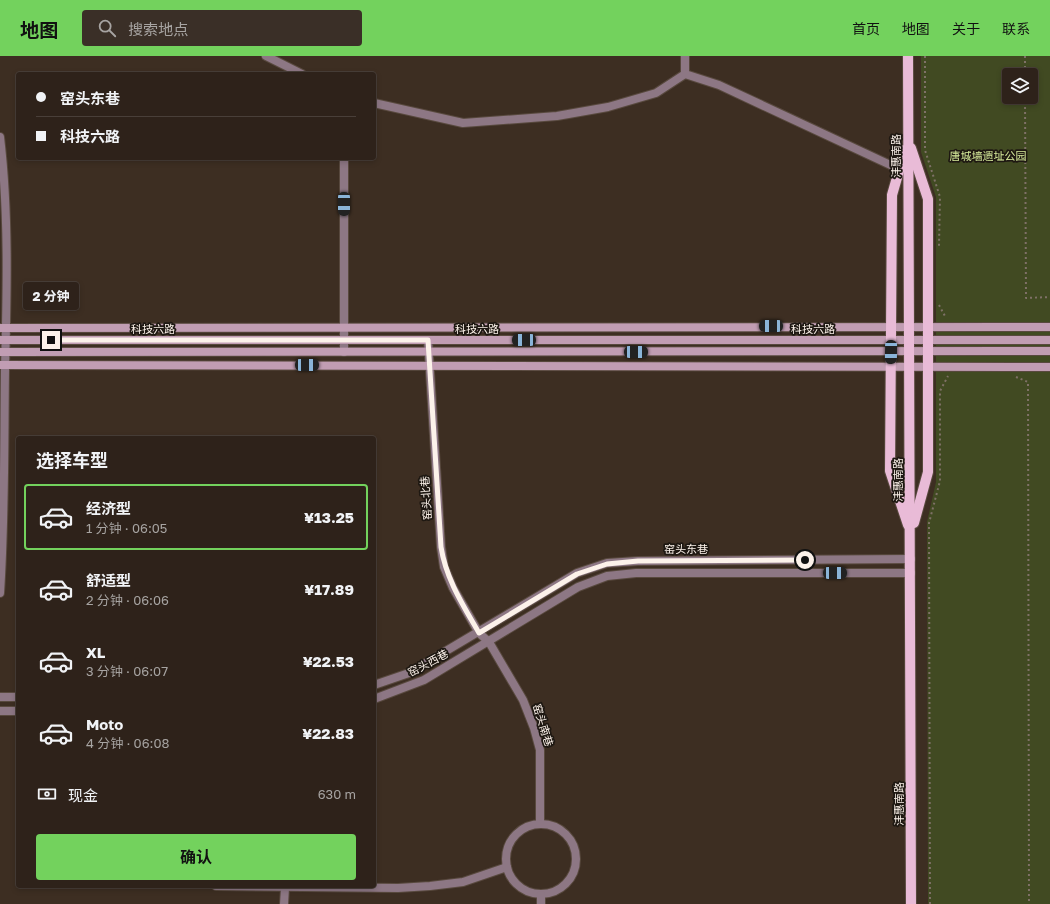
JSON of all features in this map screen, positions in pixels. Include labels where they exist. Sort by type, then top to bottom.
[{"type":"main road","name":"沣惠南路","points":[[908,56],[912,904]]},
{"type":"main road","points":[[908,140],[892,195],[890,471],[911,534]]},
{"type":"main road","points":[[908,140],[928,199],[928,472],[911,534]]},
{"type":"main road","points":[[3,328],[1050,327]]},
{"type":"main road","name":"科技六路","points":[[3,340],[1050,340]]},
{"type":"main road","name":"科技六路","points":[[3,352],[1050,351]]},
{"type":"main road","points":[[3,365],[1050,367]]},
{"type":"street","points":[[266,56],[298,72]]},
{"type":"street","points":[[685,56],[685,74]]},
{"type":"street","points":[[376,103],[463,123],[557,116],[608,107],[656,93],[685,74]]},
{"type":"street","points":[[685,74],[719,85],[899,169]]},
{"type":"street","points":[[0,136],[4,170],[4,536],[0,593]]},
{"type":"street","points":[[344,160],[344,352]]},
{"type":"street","name":"窑头北巷","points":[[428,340],[443,561],[454,588],[479,633],[489,642]]},
{"type":"street","name":"窑头东巷","points":[[479,633],[577,574],[607,564],[638,561],[911,559]]},
{"type":"street","points":[[489,642],[578,587],[607,576],[636,573],[911,573]]},
{"type":"street","name":"窑头西巷","points":[[376,684],[409,673],[479,633]]},
{"type":"street","name":"窑头西巷","points":[[376,698],[424,680],[489,642]]},
{"type":"street","name":"窑头南巷","points":[[489,642],[523,700],[534,728],[540,750],[540,824]]},
{"type":"street","points":[[0,697],[16,697]]},
{"type":"street","points":[[0,711],[16,711]]},
{"type":"street","points":[[540,824],[551,825],[562,830],[570,839],[576,850],[577,862],[574,874],[567,884],[558,891],[541,895],[526,891],[516,884],[507,867],[506,854],[510,843],[517,834],[527,827],[540,824]]},
{"type":"street","points":[[376,887],[430,886],[463,882],[507,867]]},
{"type":"street","points":[[284,904],[285,888]]},
{"type":"street","points":[[541,895],[541,904]]},
{"type":"path","points":[[1024,56],[1025,68]]},
{"type":"path","points":[[1025,104],[1026,298],[1050,297]]},
{"type":"path","points":[[1011,374],[1028,382],[1029,904]]},
{"type":"path","points":[[930,904],[930,523],[940,480],[940,391],[948,376]]},
{"type":"green space","name":"唐城墙遗址公园","points":[[921,56],[1050,56],[1050,904],[928,904],[927,522],[936,482],[936,197],[921,152]]},
{"type":"route","points":[[51,340],[428,340],[441,547],[444,567],[479,633],[577,574],[607,564],[638,561],[805,560]]}]
